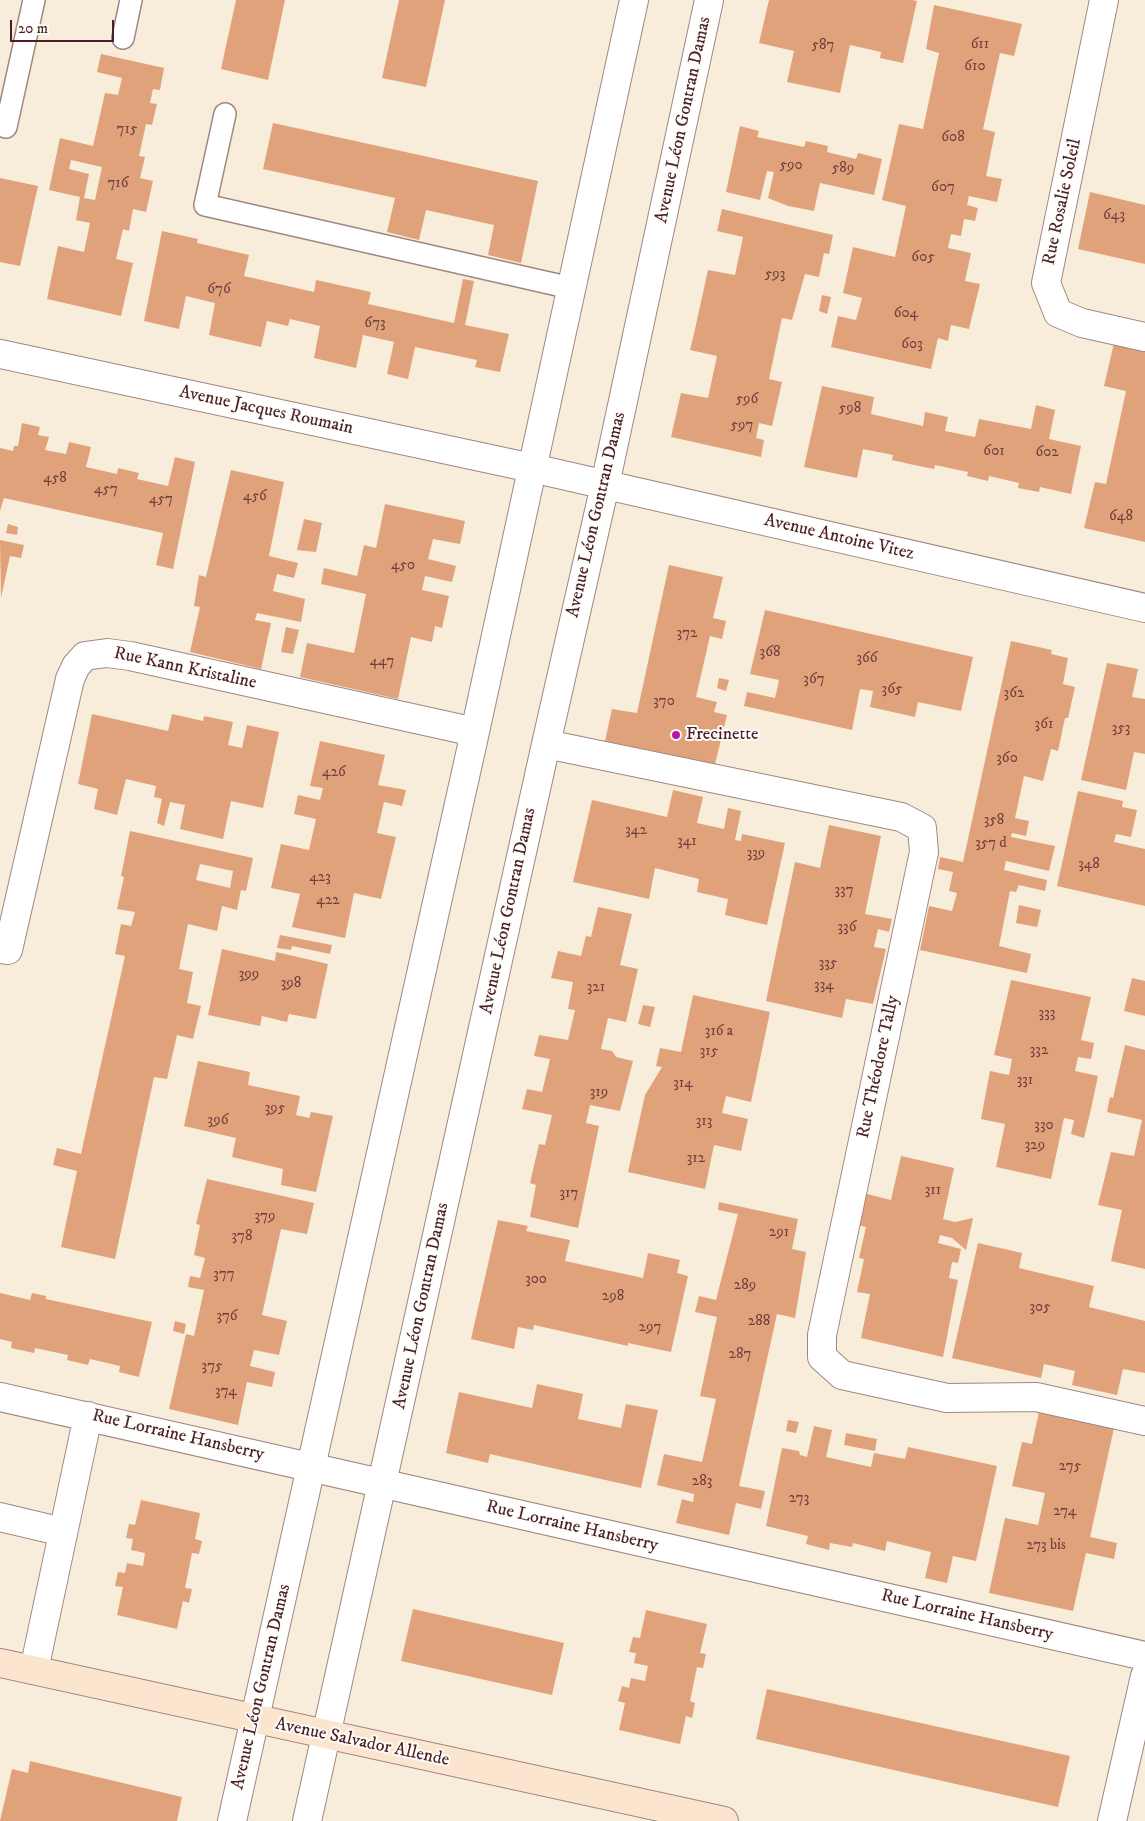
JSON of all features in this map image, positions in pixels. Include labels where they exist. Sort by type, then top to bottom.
[{"type":"main road","name":"Avenue Salvador Allende","points":[[0,1663],[327,1735],[649,1813],[724,1821]]},
{"type":"street","name":"Avenue Léon Gontran Damas","points":[[232,1821],[475,732],[634,0]]},
{"type":"street","name":"Avenue Léon Gontran Damas","points":[[307,1821],[605,485],[709,0]]},
{"type":"street","name":"Rue Rosalie Soleil","points":[[1104,0],[1046,283],[1058,313],[1082,323],[1145,336]]},
{"type":"street","name":"Avenue Jacques Roumain","points":[[0,354],[532,468]]},
{"type":"street","name":"Avenue Antoine Vitez","points":[[532,468],[1145,608]]},
{"type":"street","name":"Rue Kann Kristaline","points":[[0,949],[8,950],[70,679],[76,666],[85,656],[107,653],[130,656],[475,732]]},
{"type":"street","name":"Rue Théodore Tally","points":[[546,744],[901,817],[922,828],[924,852],[822,1335],[822,1357],[842,1375],[947,1398],[1036,1397],[1145,1421]]},
{"type":"street","name":"Rue Lorraine Hansberry","points":[[0,1397],[1145,1656]]},
{"type":"street","points":[[34,1670],[88,1416]]},
{"type":"street","points":[[0,1517],[63,1532]]},
{"type":"street","points":[[1112,1821],[1145,1676]]},
{"type":"lane","points":[[0,125],[6,127],[34,0]]},
{"type":"lane","points":[[123,38],[131,0]]},
{"type":"lane","points":[[225,114],[205,205],[571,288]]},
{"type":"building","points":[[236,0],[285,0],[268,80],[221,69]]},
{"type":"building","points":[[399,0],[445,0],[426,87],[382,78]]},
{"type":"building","points":[[769,0],[917,1],[903,63],[880,58],[881,52],[850,45],[840,93],[787,82],[794,51],[759,43]]},
{"type":"building","points":[[934,5],[1022,24],[1014,56],[1000,53],[983,129],[995,132],[986,176],[1002,179],[997,202],[969,196],[967,205],[978,208],[975,221],[964,219],[961,236],[951,234],[948,248],[971,253],[965,281],[980,284],[969,329],[951,325],[948,341],[938,338],[931,369],[831,347],[838,316],[856,320],[862,298],[843,293],[853,247],[895,257],[906,206],[882,200],[899,124],[923,129],[939,53],[926,49]]},
{"type":"building","points":[[101,54],[164,68],[160,90],[153,89],[150,103],[157,104],[152,125],[146,124],[139,156],[145,157],[140,178],[153,181],[146,212],[133,209],[129,231],[123,229],[116,259],[133,263],[121,316],[47,299],[58,246],[84,252],[90,223],[76,220],[80,197],[49,190],[60,138],[93,146],[105,93],[118,95],[122,78],[97,72]],"holes":[[[71,160],[102,167],[95,200],[84,198],[89,174],[69,169]]]},
{"type":"building","points":[[273,123],[538,181],[521,263],[488,255],[494,225],[426,210],[419,240],[387,232],[395,198],[263,169]]},
{"type":"building","points":[[740,126],[759,131],[757,137],[804,147],[806,141],[828,146],[827,152],[856,159],[858,153],[882,159],[874,195],[820,183],[814,211],[788,206],[768,198],[774,172],[767,171],[760,200],[726,192]]},
{"type":"building","points":[[0,178],[38,186],[20,266],[0,262]]},
{"type":"building","points":[[1090,192],[1145,205],[1145,264],[1078,249]]},
{"type":"building","points":[[722,209],[833,235],[829,254],[824,253],[819,277],[805,274],[792,320],[782,318],[769,379],[782,382],[772,426],[759,423],[756,438],[764,440],[761,457],[671,437],[681,393],[708,398],[717,356],[690,350],[708,270],[735,275],[743,237],[717,231]]},
{"type":"building","points":[[162,231],[198,239],[197,243],[249,255],[244,276],[314,292],[316,280],[371,292],[368,304],[454,323],[463,279],[474,281],[465,325],[509,334],[500,372],[475,367],[477,360],[415,347],[408,379],[387,374],[394,342],[363,335],[356,368],[314,358],[320,326],[290,319],[288,326],[267,321],[261,347],[209,335],[215,303],[186,296],[179,329],[144,321]]},
{"type":"building","points":[[822,295],[831,297],[827,314],[819,311]]},
{"type":"building","points":[[1114,343],[1145,350],[1145,542],[1084,528],[1095,482],[1106,484],[1126,391],[1104,386]]},
{"type":"building","points":[[822,386],[874,397],[871,414],[923,426],[925,412],[948,417],[945,431],[975,437],[979,419],[1031,429],[1036,405],[1055,410],[1049,439],[1081,446],[1071,494],[1040,487],[1039,492],[1018,488],[1019,483],[989,476],[988,481],[967,476],[968,472],[935,465],[934,469],[914,465],[892,460],[893,455],[863,449],[857,478],[804,467]]},
{"type":"building","points":[[22,423],[40,427],[38,435],[49,437],[45,450],[66,454],[69,442],[91,447],[86,467],[117,474],[118,468],[139,473],[137,479],[168,486],[175,457],[195,462],[173,569],[156,565],[163,533],[4,498],[0,511],[0,448],[13,451],[14,446],[18,446]]},
{"type":"building","points":[[231,470],[284,482],[269,556],[298,563],[294,578],[277,574],[273,591],[305,599],[301,622],[257,613],[255,620],[271,623],[261,669],[190,652],[200,607],[194,606],[199,575],[206,577]]},
{"type":"building","points":[[385,504],[465,521],[460,544],[433,539],[428,559],[456,566],[452,582],[425,576],[422,590],[449,596],[442,628],[435,626],[432,642],[411,637],[398,699],[300,677],[307,643],[354,653],[366,594],[321,584],[324,568],[357,576],[364,545],[376,548]]},
{"type":"building","points":[[304,519],[322,523],[316,552],[297,550]]},
{"type":"building","points":[[8,524],[18,527],[17,535],[6,533]]},
{"type":"building","points":[[0,540],[24,545],[21,558],[10,556],[1,598]]},
{"type":"building","points":[[669,565],[723,577],[713,618],[726,621],[722,639],[710,636],[696,697],[717,702],[714,712],[727,715],[715,764],[605,741],[612,709],[637,713]]},
{"type":"building","points":[[765,610],[973,657],[961,711],[918,702],[915,717],[870,707],[873,691],[860,689],[852,730],[744,706],[747,692],[775,698],[778,685],[779,680],[750,674]]},
{"type":"building","points":[[286,627],[299,630],[293,654],[281,652]]},
{"type":"building","points":[[1011,641],[1052,650],[1051,654],[1068,658],[1063,684],[1075,687],[1068,718],[1065,718],[1058,751],[1051,749],[1043,781],[1024,776],[1015,818],[1029,821],[1026,836],[1012,833],[1011,837],[1055,846],[1049,871],[1006,861],[1004,870],[1047,880],[1045,891],[1019,885],[1016,892],[1010,891],[999,946],[1031,954],[1027,973],[920,950],[929,906],[952,911],[957,893],[949,891],[953,872],[938,869],[940,857],[963,862]]},
{"type":"building","points":[[1107,663],[1138,669],[1132,697],[1145,699],[1145,754],[1134,752],[1126,790],[1081,780]]},
{"type":"building","points":[[719,678],[729,680],[726,691],[717,688]]},
{"type":"building","points":[[92,714],[168,731],[172,714],[203,721],[204,716],[233,722],[228,745],[242,748],[247,725],[279,732],[263,808],[231,801],[223,839],[180,829],[185,805],[170,802],[164,826],[157,823],[162,799],[154,797],[156,786],[126,779],[117,815],[94,809],[98,789],[78,784]]},
{"type":"building","points":[[320,741],[385,755],[378,785],[406,790],[402,806],[384,802],[377,833],[396,837],[381,899],[354,893],[345,938],[292,927],[300,894],[271,888],[281,844],[309,850],[316,819],[294,814],[298,795],[320,800],[323,788],[310,786]]},
{"type":"building","points":[[673,790],[703,797],[697,823],[724,829],[728,808],[741,811],[735,840],[741,841],[742,834],[785,843],[767,925],[725,915],[728,899],[697,892],[699,879],[655,868],[649,899],[573,882],[592,800],[667,817]]},
{"type":"building","points":[[1078,791],[1123,801],[1122,807],[1137,810],[1131,837],[1116,834],[1114,842],[1145,849],[1145,906],[1057,886]]},
{"type":"building","points":[[829,825],[881,836],[865,914],[892,919],[889,932],[878,929],[874,947],[886,949],[873,1004],[846,999],[842,1018],[766,1001],[795,862],[820,868]]},
{"type":"building","points":[[130,831],[253,858],[246,891],[241,890],[237,910],[222,906],[217,931],[188,924],[179,969],[193,972],[187,1003],[201,1006],[193,1039],[177,1035],[167,1079],[154,1077],[115,1259],[61,1247],[77,1171],[53,1165],[57,1148],[81,1154],[125,956],[115,954],[121,924],[131,926],[135,912],[117,909],[124,877],[121,876]],"holes":[[[200,864],[233,871],[230,888],[196,880]]]},
{"type":"building","points":[[1019,905],[1041,910],[1037,927],[1016,923]]},
{"type":"building","points":[[598,907],[632,914],[620,965],[638,969],[626,1022],[608,1018],[601,1049],[612,1051],[616,1057],[633,1061],[620,1111],[590,1105],[586,1123],[599,1126],[578,1228],[530,1217],[536,1185],[530,1183],[539,1144],[545,1145],[552,1115],[522,1109],[527,1089],[542,1092],[550,1059],[534,1056],[539,1035],[568,1040],[575,1010],[568,1009],[573,982],[551,978],[558,951],[581,956],[586,936],[591,937]]},
{"type":"building","points":[[280,935],[332,945],[330,954],[292,946],[291,950],[277,948]]},
{"type":"building","points":[[222,949],[275,961],[276,952],[328,964],[316,1019],[289,1014],[287,1022],[262,1016],[260,1026],[208,1015]]},
{"type":"building","points":[[1132,978],[1145,981],[1145,1016],[1124,1011]]},
{"type":"building","points":[[1011,980],[1091,997],[1081,1040],[1094,1043],[1091,1059],[1078,1057],[1075,1071],[1098,1076],[1091,1109],[1084,1138],[1071,1134],[1074,1120],[1064,1118],[1051,1179],[996,1167],[1005,1124],[981,1119],[990,1071],[1009,1075],[1012,1059],[994,1055]]},
{"type":"building","points":[[693,995],[770,1012],[751,1102],[726,1096],[722,1113],[748,1119],[741,1151],[714,1145],[705,1189],[628,1172],[645,1095],[662,1067],[656,1066],[660,1048],[681,1052]]},
{"type":"building","points":[[643,1005],[655,1007],[650,1027],[638,1024]]},
{"type":"building","points":[[1125,1045],[1145,1050],[1145,1269],[1111,1261],[1122,1210],[1098,1205],[1111,1152],[1134,1156],[1142,1120],[1107,1112],[1110,1097],[1113,1098]]},
{"type":"building","points":[[198,1061],[250,1072],[248,1085],[300,1096],[296,1115],[309,1118],[311,1112],[333,1116],[316,1192],[281,1185],[283,1169],[232,1157],[236,1138],[184,1126]]},
{"type":"building","points":[[901,1156],[954,1168],[943,1219],[955,1222],[973,1218],[966,1250],[952,1238],[940,1235],[938,1243],[961,1249],[958,1263],[952,1262],[949,1278],[958,1280],[943,1357],[861,1338],[870,1294],[857,1292],[864,1259],[859,1258],[866,1227],[856,1225],[863,1193],[891,1200]]},
{"type":"building","points":[[207,1179],[314,1203],[307,1234],[281,1229],[262,1315],[287,1321],[279,1355],[254,1350],[250,1366],[275,1372],[272,1387],[247,1382],[238,1425],[169,1409],[186,1334],[194,1336],[204,1290],[188,1287],[190,1276],[200,1278],[205,1258],[194,1255],[200,1225],[196,1224]]},
{"type":"building","points":[[719,1202],[798,1219],[792,1249],[806,1252],[795,1318],[777,1314],[739,1486],[765,1491],[761,1509],[736,1503],[729,1535],[676,1523],[682,1499],[693,1502],[694,1494],[657,1485],[664,1454],[702,1462],[709,1431],[716,1399],[700,1396],[717,1317],[695,1312],[699,1296],[716,1300],[738,1214],[718,1210]]},
{"type":"building","points":[[498,1220],[528,1226],[526,1231],[570,1240],[565,1261],[643,1278],[648,1253],[680,1260],[677,1273],[688,1276],[671,1352],[628,1343],[628,1346],[534,1325],[533,1330],[518,1327],[514,1349],[471,1339]]},
{"type":"building","points":[[978,1243],[1022,1253],[1019,1268],[1094,1286],[1089,1307],[1145,1321],[1145,1373],[1123,1369],[1117,1395],[1072,1385],[1075,1371],[1044,1364],[1041,1378],[952,1358]]},
{"type":"building","points":[[0,1293],[30,1300],[32,1293],[46,1296],[46,1299],[152,1322],[139,1377],[119,1372],[120,1366],[90,1359],[88,1365],[67,1360],[68,1355],[35,1348],[34,1353],[11,1348],[12,1342],[0,1339]]},
{"type":"building","points":[[175,1321],[186,1324],[184,1334],[173,1331]]},
{"type":"building","points":[[537,1384],[583,1394],[578,1419],[621,1428],[626,1404],[658,1410],[641,1488],[490,1454],[488,1463],[446,1453],[459,1392],[532,1408]]},
{"type":"building","points":[[1039,1412],[1114,1428],[1090,1537],[1117,1543],[1114,1559],[1086,1553],[1073,1611],[989,1593],[1005,1518],[1038,1525],[1045,1493],[1012,1486],[1022,1442],[1032,1444]]},
{"type":"building","points":[[788,1420],[799,1422],[796,1433],[786,1431]]},
{"type":"building","points":[[814,1426],[832,1430],[826,1457],[871,1467],[874,1453],[905,1459],[908,1447],[997,1466],[976,1561],[953,1556],[947,1583],[925,1578],[931,1552],[887,1541],[885,1551],[853,1543],[852,1547],[830,1543],[829,1550],[806,1544],[808,1536],[766,1526],[782,1448],[799,1451],[800,1455],[807,1457]]},
{"type":"building","points":[[846,1433],[877,1439],[875,1451],[844,1445]]},
{"type":"building","points":[[141,1500],[200,1513],[195,1539],[202,1541],[199,1554],[192,1553],[185,1588],[192,1589],[189,1603],[183,1601],[177,1629],[117,1615],[123,1587],[115,1586],[118,1572],[125,1573],[127,1563],[143,1566],[145,1553],[131,1550],[133,1539],[126,1538],[129,1524],[135,1525]]},
{"type":"building","points":[[413,1609],[564,1643],[552,1695],[401,1661]]},
{"type":"building","points":[[646,1610],[707,1624],[700,1653],[706,1654],[703,1668],[697,1667],[690,1701],[695,1703],[692,1718],[686,1716],[680,1744],[619,1730],[625,1703],[618,1701],[622,1686],[629,1688],[631,1678],[645,1681],[648,1666],[634,1663],[636,1653],[629,1652],[633,1637],[640,1638]]},
{"type":"building","points":[[767,1689],[1070,1756],[1058,1807],[756,1739]]},
{"type":"building","points":[[30,1761],[182,1797],[177,1821],[0,1821],[12,1769],[28,1773]]},
{"type":"place","name":"Frecinette","points":[[676,735]]}]
